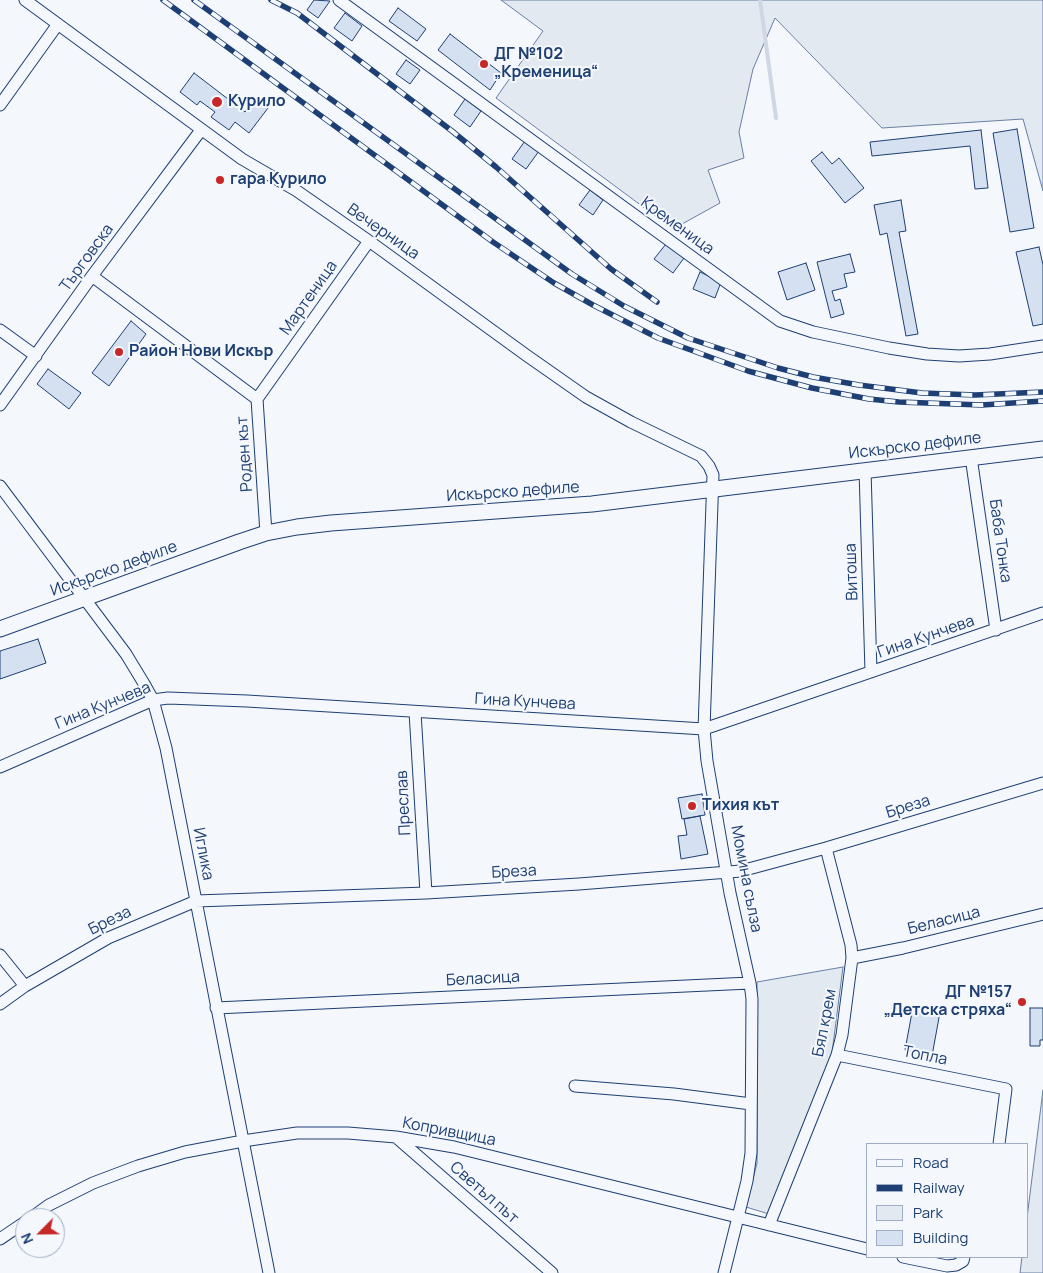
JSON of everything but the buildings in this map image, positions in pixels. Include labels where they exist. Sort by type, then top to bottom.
[{"type":"main road","name":"Искърско дефиле","points":[[0,629],[266,533],[331,523],[592,504],[1043,449]]},
{"type":"street","name":"Вечерница","points":[[25,0],[201,130],[242,159],[297,191],[586,397],[631,422],[701,456],[713,475],[713,488]]},
{"type":"street","name":"Кременица","points":[[339,0],[780,321],[813,332],[927,354],[959,356],[990,354],[1043,346]]},
{"type":"street","points":[[0,105],[58,24]]},
{"type":"street","name":"Търговска","points":[[0,405],[92,276],[201,130]]},
{"type":"street","name":"Мартеница","points":[[257,399],[369,241]]},
{"type":"street","name":"Роден кът","points":[[92,276],[257,399],[266,533]]},
{"type":"street","points":[[0,330],[36,356]]},
{"type":"street","name":"Баба Тонка","points":[[971,457],[996,630]]},
{"type":"street","name":"Витоша","points":[[865,470],[872,672]]},
{"type":"street","name":"Иглика","points":[[0,486],[126,654],[144,682],[152,700],[166,748],[269,1273]]},
{"type":"street","name":"Момина сълза","points":[[713,488],[704,729],[707,761],[752,999],[751,1153],[747,1181],[724,1273]]},
{"type":"street","name":"Гина Кунчева","points":[[0,767],[152,700],[168,698],[247,701],[704,729],[1043,614]]},
{"type":"street","name":"Преслав","points":[[415,712],[426,893]]},
{"type":"street","name":"Бреза","points":[[0,1004],[25,986],[108,938],[196,900],[426,893],[579,884],[758,868],[1043,783]]},
{"type":"street","name":"Бял крем","points":[[769,1225],[837,1056],[842,1035],[852,958],[851,945],[826,848]]},
{"type":"street","name":"Беласица","points":[[852,958],[903,948],[1043,914]]},
{"type":"street","points":[[0,955],[25,986]]},
{"type":"street","name":"Беласица","points":[[216,1008],[750,983]]},
{"type":"street","name":"Топла","points":[[837,1056],[1006,1089],[999,1143]]},
{"type":"street","points":[[575,1086],[674,1094],[752,1104]]},
{"type":"street","name":"Копривщица","points":[[45,1208],[93,1183],[138,1166],[185,1152],[243,1140],[297,1133],[348,1133],[396,1137],[454,1147],[866,1249]]},
{"type":"street","name":"Светъл път","points":[[396,1137],[552,1273]]},
{"type":"street","points":[[0,1239],[15,1229]]},
{"type":"street","points":[[908,1258],[947,1266],[956,1266],[963,1261],[964,1258]]},
{"type":"green space","points":[[501,0],[1043,0],[1043,191],[1023,119],[882,128],[775,18],[753,69],[739,132],[744,158],[708,170],[720,203],[673,229],[496,98],[543,31]]},
{"type":"green space","points":[[843,967],[832,1053],[769,1214],[746,1207],[757,1163],[757,982]]},
{"type":"green space","points":[[1043,1090],[1043,1273],[1020,1273],[1022,1258],[1028,1258],[1028,1210]]},
{"type":"waterway","points":[[760,0],[776,118]]},
{"type":"railway","points":[[163,0],[493,242],[554,283],[658,338],[748,371],[812,388],[869,399],[982,405],[1043,401]]},
{"type":"railway","points":[[194,0],[572,274],[624,306],[688,338],[778,368],[813,377],[859,385],[922,393],[975,395],[1043,392]]},
{"type":"railway","points":[[271,0],[297,13],[452,131],[496,167],[611,269],[657,302]]},
{"type":"place","name":"ДГ №102 „Кременица“","points":[[484,64]]},
{"type":"place","name":"Курило","points":[[217,102]]},
{"type":"place","name":"гара Курило","points":[[220,180]]},
{"type":"place","name":"Район Нови Искър","points":[[119,352]]},
{"type":"place","name":"Тихия кът","points":[[692,806]]},
{"type":"place","name":"ДГ №157 „Детска стряха“","points":[[1022,1002]]}]
